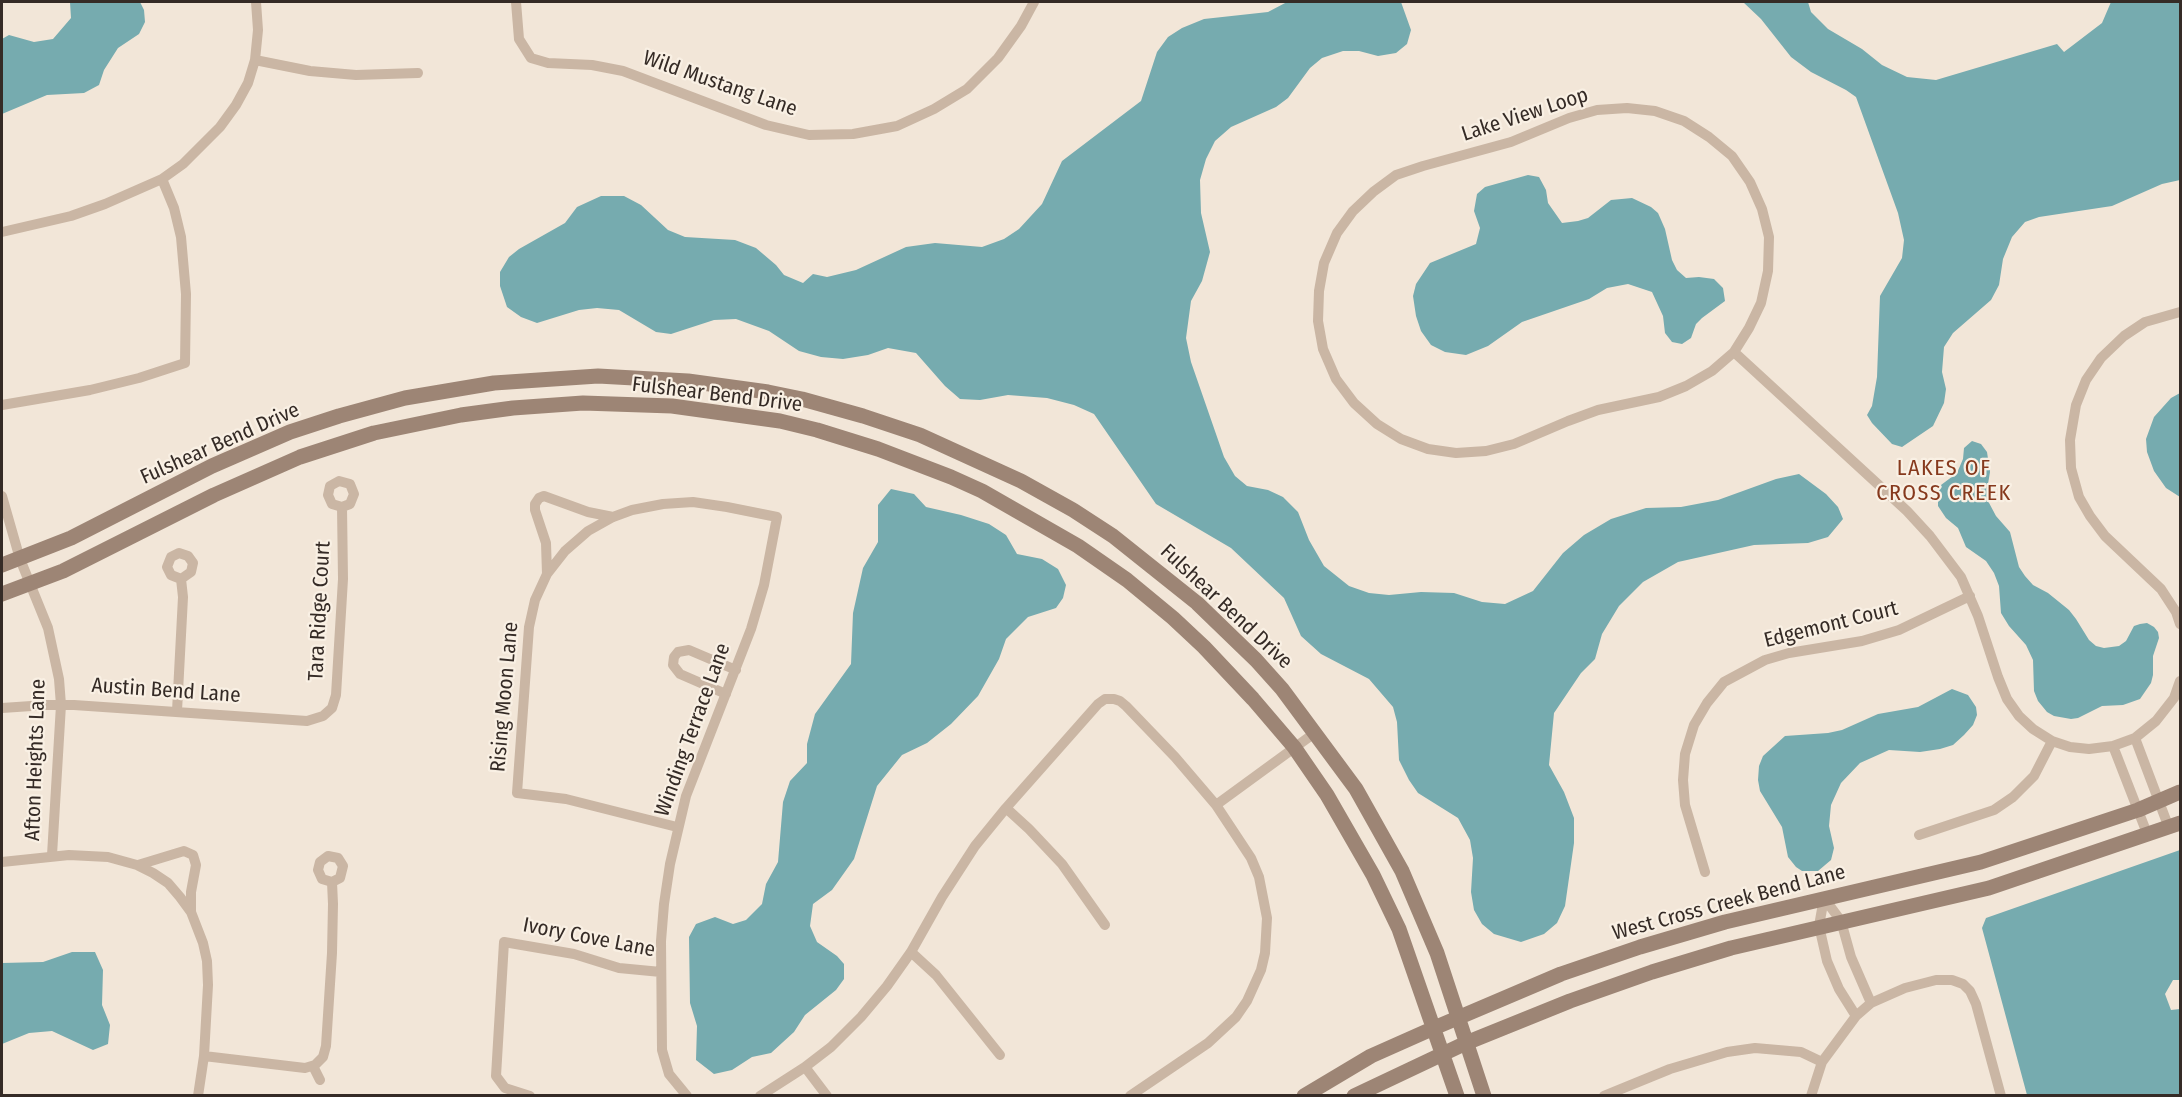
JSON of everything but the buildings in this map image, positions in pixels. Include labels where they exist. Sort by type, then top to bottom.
[{"type":"main road","name":"Fulshear Bend Drive","points":[[2,565],[82,533],[233,456],[312,425],[405,398],[494,383],[598,376],[700,382],[768,392],[863,416],[920,435],[1021,481],[1113,536],[1197,603],[1256,660],[1282,689],[1356,789],[1402,871],[1433,944],[1484,1095]]},
{"type":"main road","points":[[697,409],[700,382]]},
{"type":"main road","name":"Fulshear Bend Drive","points":[[2,594],[112,548],[246,480],[320,450],[420,422],[513,408],[613,403],[697,409],[780,421],[846,438],[951,477],[1048,527],[1096,557],[1173,618],[1228,672],[1294,747],[1343,821],[1388,906],[1408,954],[1457,1095]]},
{"type":"main road","points":[[312,425],[320,450]]},
{"type":"main road","points":[[1008,505],[1021,481]]},
{"type":"main road","name":"West Cross Creek Bend Lane","points":[[1304,1095],[1371,1056],[1561,974],[1640,947],[1725,922],[1981,862],[2138,810],[2181,792]]},
{"type":"main road","name":"West Cross Creek Bend Lane","points":[[1354,1095],[1466,1043],[1570,1001],[1652,972],[1731,948],[1819,926],[1989,888],[2175,826]]},
{"type":"street","points":[[2,232],[30,228],[71,216],[137,191],[162,179],[183,164],[220,127],[248,83],[255,60],[258,30],[256,2]]},
{"type":"street","name":"Wild Mustang Lane","points":[[516,2],[519,39],[531,58],[548,63],[592,65],[623,71],[766,125],[809,135],[852,134],[897,126],[967,89],[998,58],[1021,26],[1034,2]]},
{"type":"street","points":[[255,60],[310,71],[356,75],[418,74]]},
{"type":"street","name":"Lake View Loop","points":[[1627,108],[1655,111],[1684,121],[1709,137],[1732,156],[1750,182],[1762,209],[1768,237],[1768,271],[1761,303],[1734,351],[1712,370],[1686,386],[1659,397],[1598,410],[1514,444],[1486,451],[1456,453],[1428,449],[1401,439],[1377,424],[1354,403],[1336,378],[1323,349],[1318,321],[1319,291],[1324,263],[1337,233],[1353,211],[1396,175],[1511,142],[1569,118],[1597,110],[1627,108]]},
{"type":"street","points":[[2,405],[90,390],[139,378],[185,363],[186,294],[181,237],[174,208],[162,179]]},
{"type":"street","points":[[2181,312],[2145,322],[2124,336],[2101,358],[2086,380],[2076,405],[2070,440],[2072,468],[2079,497],[2090,516],[2105,536],[2161,589],[2181,624]]},
{"type":"street","points":[[1734,351],[1907,511],[1950,560],[1970,597],[2007,699],[2026,723],[2052,741],[2070,747],[2089,749],[2113,746],[2135,738],[2156,721],[2174,698],[2181,681]]},
{"type":"street","name":"Afton Heights Lane","points":[[2,496],[20,559],[48,628],[60,679],[61,705],[52,855]]},
{"type":"street","points":[[547,574],[546,543],[535,510],[538,498],[544,496],[580,509],[613,517]]},
{"type":"street","name":"Rising Moon Lane","points":[[677,827],[566,799],[517,793],[529,627],[535,600],[547,574],[565,551],[580,538],[613,517],[632,510],[663,504],[693,502],[777,517]]},
{"type":"street","name":"Tara Ridge Court","points":[[326,714],[332,708],[336,695],[343,579],[342,507]]},
{"type":"street","name":"Winding Terrace Lane","points":[[687,1095],[676,1085],[665,1064],[662,1050],[661,972],[664,904],[677,827],[695,769],[736,670],[764,585],[777,517]]},
{"type":"street","points":[[177,711],[183,612],[182,579]]},
{"type":"street","name":"Edgemont Court","points":[[1705,873],[1685,805],[1683,780],[1685,754],[1694,725],[1707,703],[1724,682],[1765,660],[1789,653],[1862,641],[1899,630],[1970,597]]},
{"type":"street","points":[[726,694],[680,674],[673,664],[674,657],[678,652],[688,650],[736,670]]},
{"type":"street","points":[[760,1095],[805,1067],[831,1047],[861,1017],[911,952],[975,846],[1098,704],[1105,699],[1114,699],[1126,706],[1175,756],[1216,805],[1251,858],[1265,899],[1266,936],[1261,970],[1247,1001],[1236,1017],[1208,1043],[1130,1095]]},
{"type":"street","name":"Austin Bend Lane","points":[[2,708],[61,705],[307,721],[326,714]]},
{"type":"street","points":[[1216,805],[1316,732]]},
{"type":"street","points":[[2135,738],[2159,801],[2175,826]]},
{"type":"street","points":[[1919,835],[1994,810],[2013,797],[2034,776],[2052,741]]},
{"type":"street","points":[[2113,746],[2148,836]]},
{"type":"street","points":[[1006,808],[1062,864],[1105,925]]},
{"type":"street","points":[[137,865],[182,852],[191,853],[196,865],[191,892],[191,912]]},
{"type":"street","points":[[2,862],[52,855],[97,855],[137,865],[168,884],[191,912],[207,961],[204,1056],[198,1095]]},
{"type":"street","points":[[204,1056],[301,1067],[313,1065],[323,1057],[326,1046],[333,937],[332,882]]},
{"type":"street","points":[[1824,898],[1841,921],[1851,957],[1871,1003]]},
{"type":"street","points":[[1824,898],[1819,926],[1827,961],[1839,989],[1856,1016]]},
{"type":"street","name":"Ivory Cove Lane","points":[[530,1095],[505,1088],[496,1076],[504,942],[565,952],[620,968],[661,972]]},
{"type":"street","points":[[911,952],[936,975],[1000,1055]]},
{"type":"street","points":[[1811,1095],[1822,1062],[1839,1036],[1871,1003],[1905,988],[1936,980],[1952,980],[1963,984],[1970,991],[1976,1004],[2001,1095]]},
{"type":"street","points":[[1604,1095],[1670,1069],[1727,1052],[1755,1048],[1801,1052],[1822,1062]]},
{"type":"street","points":[[313,1065],[320,1080]]},
{"type":"street","points":[[805,1067],[827,1095]]},
{"type":"water","points":[[70,2],[140,2],[144,10],[145,22],[139,34],[118,48],[104,70],[99,85],[84,93],[47,95],[2,114],[2,39],[9,35],[34,42],[53,39],[71,18]]},
{"type":"water","points":[[1287,2],[1401,2],[1411,30],[1407,44],[1396,53],[1378,56],[1359,51],[1343,51],[1322,58],[1310,68],[1288,98],[1276,107],[1231,127],[1215,141],[1206,159],[1200,180],[1201,213],[1210,252],[1202,281],[1191,301],[1186,338],[1191,362],[1224,457],[1235,476],[1247,486],[1268,490],[1283,497],[1298,512],[1309,540],[1324,566],[1349,586],[1369,593],[1389,595],[1421,592],[1454,593],[1482,602],[1505,604],[1533,591],[1563,553],[1584,535],[1611,519],[1646,508],[1681,507],[1718,500],[1776,479],[1799,474],[1826,494],[1838,507],[1843,519],[1828,537],[1808,543],[1754,545],[1678,562],[1643,582],[1619,606],[1602,634],[1595,659],[1581,673],[1554,713],[1549,765],[1564,792],[1574,818],[1574,843],[1565,906],[1557,923],[1544,934],[1521,942],[1494,934],[1482,924],[1474,910],[1471,892],[1473,858],[1470,840],[1458,818],[1418,793],[1409,780],[1399,760],[1397,722],[1393,707],[1369,679],[1321,654],[1301,636],[1284,598],[1231,548],[1156,504],[1094,414],[1074,405],[1047,398],[1008,395],[980,400],[960,399],[945,386],[916,353],[888,348],[868,355],[843,359],[821,357],[799,351],[769,331],[736,319],[714,320],[671,334],[656,332],[619,310],[597,308],[579,310],[537,323],[521,317],[507,307],[500,286],[500,272],[509,257],[565,223],[577,207],[601,196],[624,196],[641,205],[668,230],[685,237],[735,240],[756,248],[784,275],[803,283],[813,274],[827,277],[856,270],[906,247],[935,243],[982,247],[1004,239],[1019,229],[1042,204],[1062,161],[1141,101],[1157,52],[1168,37],[1204,19],[1268,12]]},
{"type":"water","points":[[1743,2],[1808,2],[1811,12],[1828,29],[1862,49],[1882,65],[1907,77],[1936,80],[2057,44],[2064,52],[2102,23],[2111,2],[2180,2],[2180,180],[2162,184],[2112,206],[2039,217],[2025,222],[2012,237],[2003,259],[1999,285],[1991,300],[1953,333],[1944,347],[1942,372],[1946,389],[1944,403],[1933,426],[1902,447],[1892,444],[1867,415],[1872,406],[1877,377],[1880,296],[1902,258],[1904,240],[1898,213],[1856,97],[1811,72],[1791,57],[1761,19]]},
{"type":"water","points":[[1528,175],[1539,177],[1546,190],[1548,203],[1562,223],[1588,218],[1611,200],[1632,198],[1651,207],[1658,213],[1665,229],[1672,260],[1677,270],[1686,278],[1714,279],[1723,288],[1725,301],[1696,324],[1691,338],[1682,344],[1672,342],[1665,333],[1663,316],[1652,292],[1628,284],[1607,288],[1589,299],[1522,322],[1488,346],[1466,355],[1445,352],[1431,345],[1421,331],[1416,316],[1413,296],[1416,284],[1430,263],[1476,244],[1480,228],[1474,211],[1477,194],[1485,187]]},
{"type":"water","points":[[2180,393],[2180,497],[2166,488],[2154,471],[2147,452],[2146,439],[2154,417],[2171,398]]},
{"type":"water","points":[[1972,441],[1981,444],[1987,452],[1990,472],[1988,501],[1996,516],[2010,532],[2019,567],[2033,585],[2048,593],[2069,610],[2089,640],[2096,646],[2104,648],[2119,646],[2126,641],[2134,626],[2140,624],[2147,623],[2158,632],[2159,638],[2153,656],[2151,683],[2140,699],[2123,705],[2102,706],[2071,719],[2054,716],[2047,712],[2038,701],[2034,691],[2033,660],[2026,645],[2001,613],[1999,586],[1994,573],[1986,561],[1966,547],[1958,528],[1946,518],[1938,506],[1938,493],[1941,485],[1957,473],[1963,459],[1964,448]]},
{"type":"water","points":[[891,489],[914,494],[926,507],[989,524],[1006,535],[1017,554],[1042,559],[1058,569],[1066,585],[1063,598],[1056,608],[1028,617],[1006,639],[999,659],[978,696],[951,724],[927,743],[902,755],[877,786],[854,859],[832,890],[813,904],[810,926],[817,942],[844,964],[844,979],[836,990],[805,1015],[794,1032],[771,1053],[752,1057],[732,1070],[714,1074],[696,1060],[697,1026],[690,1003],[689,937],[696,924],[715,917],[733,924],[746,920],[762,904],[766,884],[778,862],[783,802],[790,781],[807,763],[807,744],[815,714],[851,664],[853,613],[863,568],[878,542],[878,505]]},
{"type":"water","points":[[1952,689],[1968,695],[1976,707],[1977,715],[1973,725],[1953,745],[1920,752],[1889,750],[1860,763],[1841,783],[1831,805],[1829,826],[1834,848],[1831,860],[1818,871],[1802,871],[1796,867],[1788,857],[1782,827],[1760,791],[1759,766],[1763,756],[1785,736],[1842,730],[1878,714],[1918,707]]},
{"type":"water","points":[[2180,850],[2180,980],[2173,980],[2165,994],[2171,1010],[2180,1009],[2180,1095],[2027,1095],[1982,928],[1986,918]]},
{"type":"water","points":[[72,952],[95,952],[103,970],[102,1005],[110,1025],[108,1044],[93,1050],[52,1031],[29,1033],[2,1044],[2,963],[43,962]]},
{"type":"district","name":"LAKES OF CROSS CREEK","points":[[1944,482]]}]
